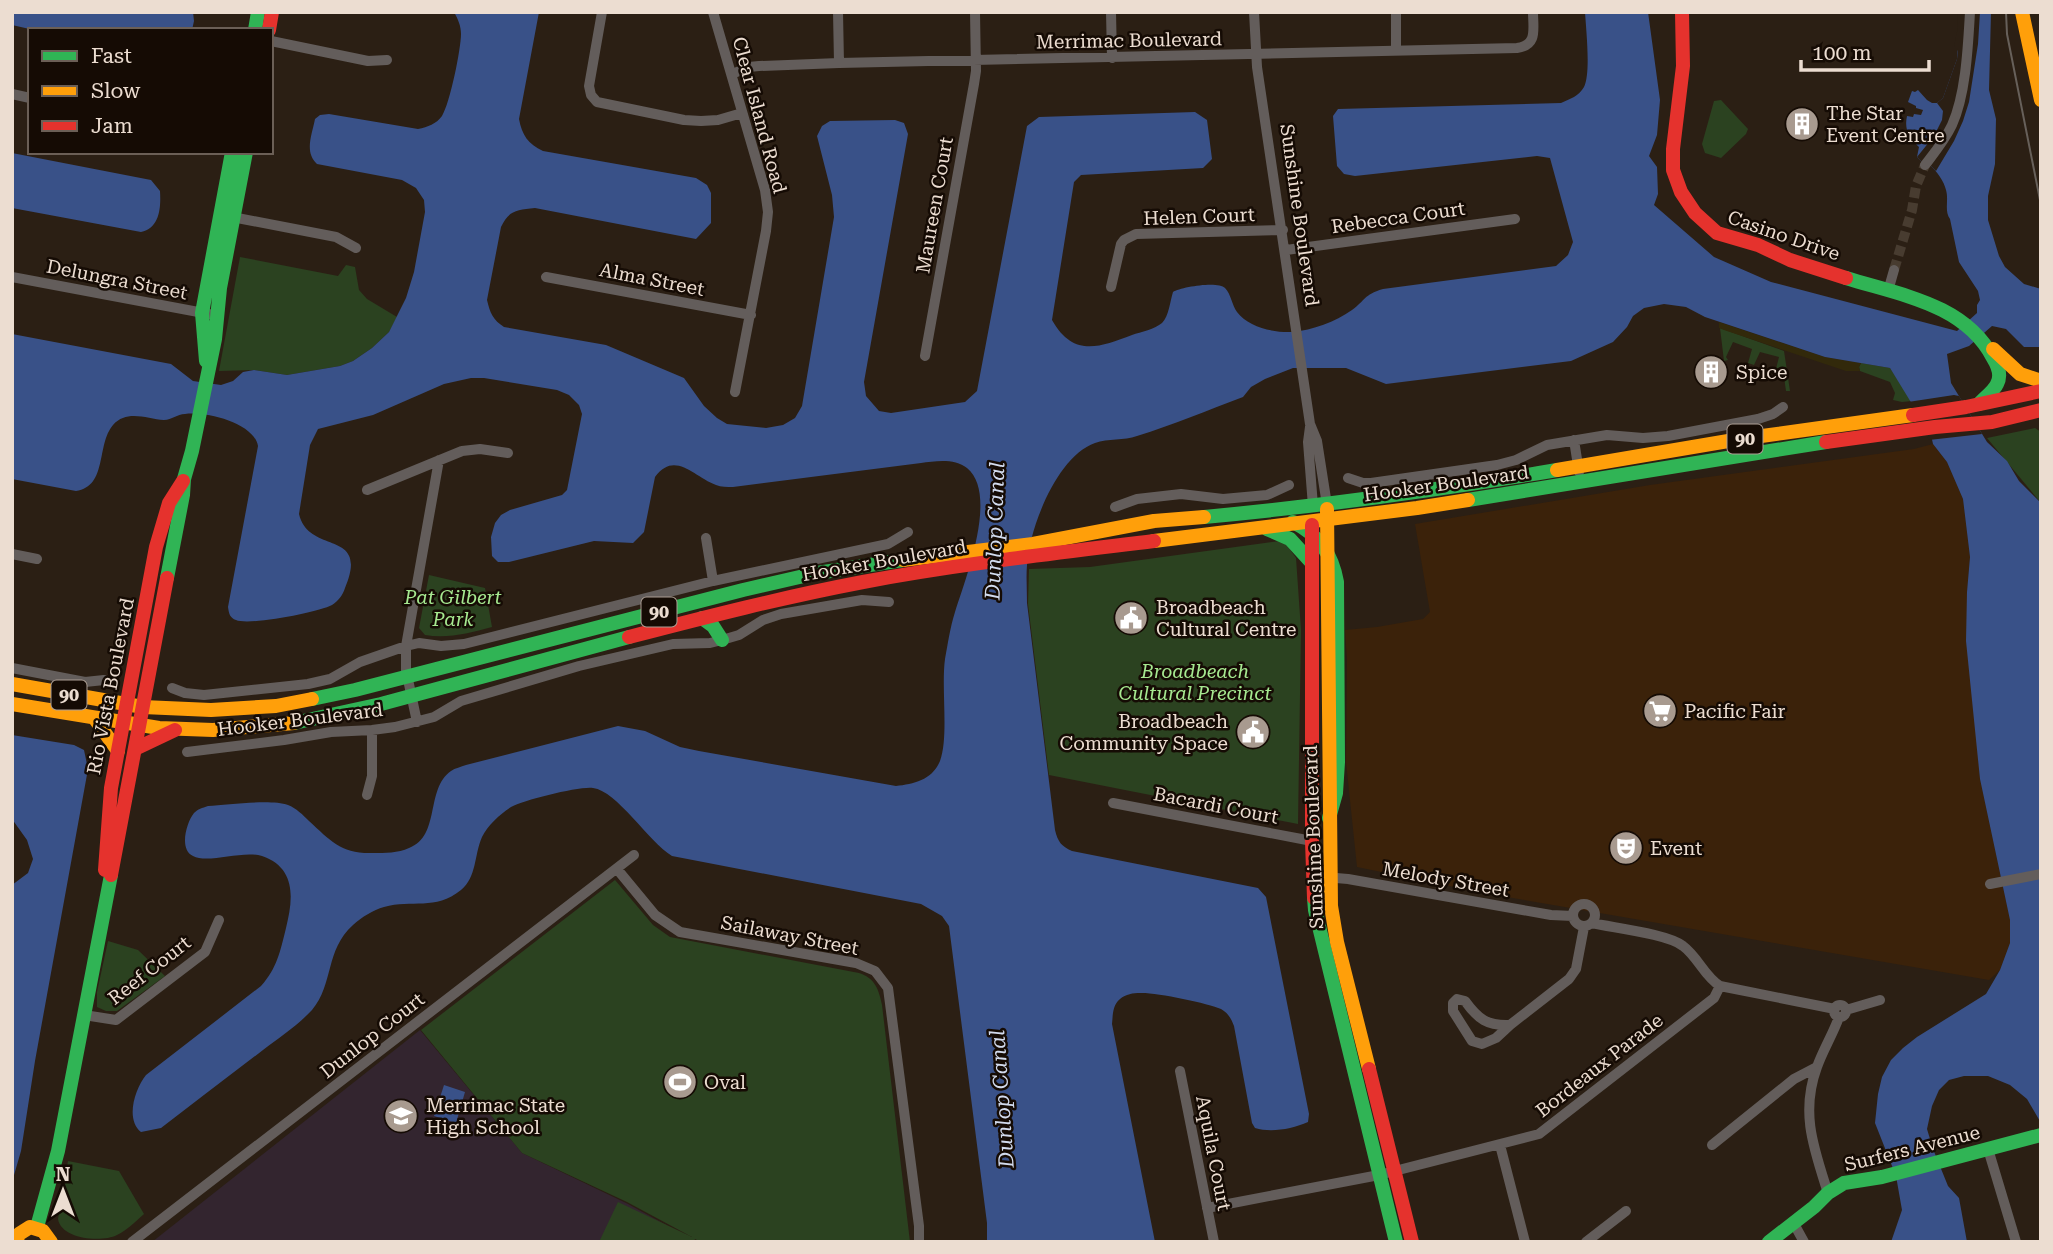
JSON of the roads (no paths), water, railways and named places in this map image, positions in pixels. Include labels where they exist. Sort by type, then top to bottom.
[{"type":"main road","name":"Casino Drive","points":[[1682,12],[1683,66],[1672,161],[1675,180],[1687,203],[1703,223],[1717,233],[1758,245],[1790,260],[1940,308],[1963,321],[1985,343],[2000,375],[1995,388],[1972,405]]},
{"type":"main road","points":[[2022,12],[2041,100]]},
{"type":"main road","name":"Rio Vista Boulevard","points":[[37,1227],[58,1151],[184,479],[215,339],[209,314],[227,216],[232,154]]},
{"type":"main road","name":"Rio Vista Boulevard","points":[[227,216],[245,154]]},
{"type":"main road","points":[[1985,343],[2021,375],[2041,382]]},
{"type":"main road","points":[[2006,397],[2041,382]]},
{"type":"main road","name":"Hooker Boulevard","points":[[12,704],[175,730],[230,730],[284,725],[412,696],[501,670],[726,612],[965,559],[1312,522],[1322,510],[1740,439],[1972,405],[2041,391]]},
{"type":"main road","name":"Hooker Boulevard","points":[[1034,550],[1109,529],[1154,521],[1322,510],[1417,508],[1735,456],[1919,429],[1976,425],[2041,410]]},
{"type":"main road","name":"Rio Vista Boulevard","points":[[104,906],[108,810],[122,723],[162,523],[169,503],[184,479]]},
{"type":"main road","name":"Sunshine Boulevard","points":[[1322,510],[1331,906],[1337,942],[1412,1242]]},
{"type":"main road","points":[[1109,529],[1134,533],[1269,519],[1284,520],[1308,530],[1326,549],[1333,563],[1337,582],[1336,793],[1329,818]]},
{"type":"main road","name":"Sunshine Boulevard","points":[[1312,522],[1312,876],[1319,929],[1396,1242]]},
{"type":"main road","points":[[1266,528],[1292,540],[1303,556],[1311,562]]},
{"type":"main road","name":"Hooker Boulevard","points":[[12,684],[143,708],[211,710],[276,706],[408,677],[782,581],[883,562],[965,559]]},
{"type":"main road","points":[[722,640],[726,612]]},
{"type":"main road","points":[[702,618],[713,626],[722,640]]},
{"type":"main road","points":[[95,719],[118,751]]},
{"type":"main road","points":[[135,749],[161,739],[175,730]]},
{"type":"main road","name":"Surfers Avenue","points":[[1769,1242],[1844,1183],[1882,1177],[2038,1135]]},
{"type":"main road","points":[[16,1237],[30,1227],[37,1227],[48,1234],[51,1242]]},
{"type":"street","points":[[602,12],[589,86],[591,96],[597,102],[684,120],[718,120],[742,113]]},
{"type":"street","name":"Clear Island Road","points":[[713,12],[765,190],[768,212],[736,392]]},
{"type":"street","points":[[838,12],[839,63]]},
{"type":"street","name":"Maureen Court","points":[[925,356],[974,84],[975,12]]},
{"type":"street","points":[[1111,12],[1112,58]]},
{"type":"street","name":"Sunshine Boulevard","points":[[1254,12],[1256,54],[1310,424],[1317,441],[1322,510]]},
{"type":"street","points":[[1396,12],[1396,50]]},
{"type":"street","name":"Merrimac Boulevard","points":[[732,74],[759,66],[839,63],[1517,48],[1529,45],[1532,40],[1533,12]]},
{"type":"street","points":[[1925,165],[1946,137],[1958,107],[1969,44],[1970,12]]},
{"type":"street","points":[[273,41],[368,61],[387,60]]},
{"type":"street","points":[[227,216],[336,237],[356,248]]},
{"type":"street","name":"Rebecca Court","points":[[1286,250],[1515,219]]},
{"type":"street","name":"Helen Court","points":[[1111,287],[1121,244],[1136,234],[1283,230]]},
{"type":"street","points":[[1888,291],[1894,270]]},
{"type":"street","name":"Delungra Street","points":[[12,277],[209,314]]},
{"type":"street","name":"Alma Street","points":[[546,277],[751,315]]},
{"type":"street","name":"Hooker Boulevard","points":[[1348,478],[1371,483],[1497,466],[1547,445],[1607,435],[1643,438],[1668,436],[1758,419],[1783,407]]},
{"type":"street","points":[[1574,440],[1581,482]]},
{"type":"street","points":[[367,490],[462,451],[480,449],[508,453]]},
{"type":"street","points":[[417,722],[408,677],[406,646],[439,460]]},
{"type":"street","points":[[1115,507],[1129,501],[1181,494],[1229,499],[1267,495],[1289,485]]},
{"type":"street","points":[[1151,498],[1154,521]]},
{"type":"street","name":"Hooker Boulevard","points":[[172,688],[185,693],[204,695],[308,684],[330,679],[360,662],[406,646],[419,643],[441,646],[464,644],[713,581],[888,544],[908,532]]},
{"type":"street","points":[[706,537],[713,581]]},
{"type":"street","points":[[12,554],[37,559]]},
{"type":"street","name":"Hooker Boulevard","points":[[187,752],[331,732],[372,730],[417,722],[434,717],[461,701],[579,666],[673,644],[710,643],[739,635],[780,614],[862,600],[889,602]]},
{"type":"street","points":[[12,668],[85,682],[104,680]]},
{"type":"street","points":[[367,795],[372,776],[372,730]]},
{"type":"street","name":"Bacardi Court","points":[[1113,803],[1312,841]]},
{"type":"street","name":"Dunlop Court","points":[[132,1242],[634,855]]},
{"type":"street","name":"Sailaway Street","points":[[617,869],[655,915],[680,932],[856,963],[875,971],[888,988],[919,1242]]},
{"type":"street","points":[[1995,883],[2041,874]]},
{"type":"street","name":"Melody Street","points":[[1312,876],[1551,915],[1573,916]]},
{"type":"street","points":[[1510,1025],[1500,1026],[1486,1022],[1476,1016],[1465,1001],[1457,999],[1453,1003],[1453,1011],[1472,1041],[1482,1044],[1496,1038],[1569,979],[1576,969],[1588,925],[1595,913],[1589,905],[1582,904],[1576,907],[1573,916],[1575,922],[1588,925],[1672,940],[1684,946],[1713,982],[1720,986],[1840,1012],[1880,1000]]},
{"type":"street","name":"Reef Court","points":[[84,1015],[116,1020],[205,952],[219,920]]},
{"type":"street","name":"Bordeaux Parade","points":[[1208,1208],[1379,1175],[1539,1134],[1714,998],[1720,986]]},
{"type":"street","points":[[1828,1193],[1808,1120],[1810,1094],[1817,1067],[1840,1012]]},
{"type":"street","points":[[1712,1145],[1794,1079],[1817,1067]]},
{"type":"street","name":"Aquila Court","points":[[1180,1071],[1214,1242]]},
{"type":"street","points":[[1500,1145],[1525,1242]]},
{"type":"street","points":[[1988,1149],[2016,1242]]},
{"type":"street","points":[[1586,1242],[1626,1210]]},
{"type":"street","points":[[1793,1222],[1804,1242]]},
{"type":"water","points":[[12,12],[193,12],[194,21],[192,28],[28,29],[12,25]]},
{"type":"water","name":"Dunlop Canal","points":[[454,12],[539,12],[519,119],[524,134],[533,145],[543,151],[696,178],[707,185],[711,193],[711,223],[696,239],[535,208],[514,212],[501,227],[487,300],[495,319],[504,327],[606,345],[684,378],[704,406],[727,424],[766,428],[783,425],[795,418],[802,406],[834,217],[832,195],[817,136],[822,126],[830,121],[895,120],[904,123],[908,134],[864,382],[866,396],[879,411],[891,413],[965,402],[977,391],[1027,126],[1039,117],[1195,112],[1207,120],[1212,159],[1203,168],[1081,175],[1074,182],[1052,320],[1060,332],[1078,344],[1097,346],[1156,327],[1166,316],[1173,292],[1191,287],[1221,286],[1227,290],[1237,312],[1248,322],[1270,330],[1292,332],[1331,322],[1352,310],[1368,296],[1383,289],[1556,266],[1568,255],[1573,242],[1550,158],[1537,156],[1355,176],[1344,174],[1337,166],[1333,116],[1338,109],[1561,103],[1580,93],[1586,80],[1588,51],[1585,12],[1648,12],[1660,100],[1657,135],[1649,156],[1657,167],[1658,194],[1654,205],[1714,257],[1771,282],[1957,331],[1977,313],[1980,300],[1978,291],[1959,262],[1947,212],[1944,183],[1930,165],[1927,167],[1917,157],[1919,147],[1907,129],[1907,116],[1921,115],[1923,110],[1908,102],[1912,91],[1918,90],[1932,103],[1943,98],[1957,59],[1961,12],[1991,12],[1989,90],[1996,119],[1995,164],[1988,196],[1988,220],[2005,267],[2024,284],[2041,289],[2041,347],[2024,347],[2006,329],[1992,326],[1969,346],[1947,354],[1951,383],[1987,442],[2007,461],[2019,481],[2041,503],[2041,1123],[2027,1099],[2010,1085],[1988,1076],[1964,1076],[1949,1080],[1939,1090],[1927,1129],[1948,1186],[1959,1198],[1967,1242],[1891,1242],[1902,1210],[1896,1176],[1875,1123],[1882,1077],[1891,1060],[1917,1037],[1986,994],[2000,970],[2010,943],[2010,920],[1980,779],[1966,641],[1970,557],[1963,499],[1947,462],[1933,444],[1931,435],[1890,368],[1825,357],[1705,317],[1686,307],[1664,304],[1644,308],[1633,316],[1613,342],[1571,361],[1386,384],[1346,368],[1293,368],[1251,387],[1243,397],[1164,427],[1132,438],[1095,443],[1081,450],[1057,478],[1033,533],[1027,570],[1027,603],[1057,838],[1072,851],[1258,888],[1266,897],[1309,1114],[1308,1122],[1295,1127],[1282,1130],[1255,1128],[1234,1026],[1226,1012],[1193,1001],[1147,993],[1130,994],[1120,999],[1114,1008],[1112,1024],[1155,1242],[987,1242],[987,1223],[949,926],[942,916],[921,904],[672,856],[612,798],[593,788],[539,797],[511,807],[503,813],[482,837],[470,879],[461,890],[451,896],[433,902],[384,907],[360,919],[338,945],[324,989],[307,1016],[161,1128],[141,1132],[133,1120],[133,1104],[146,1075],[261,986],[277,959],[290,907],[287,877],[282,868],[273,861],[254,855],[207,859],[189,853],[185,842],[186,829],[194,813],[200,809],[208,806],[280,803],[294,808],[344,849],[362,853],[387,853],[405,850],[419,842],[429,823],[438,789],[443,779],[453,770],[618,726],[645,731],[680,747],[896,786],[927,777],[937,767],[943,751],[945,659],[953,618],[972,559],[980,517],[980,497],[976,480],[967,468],[957,463],[932,462],[733,487],[718,486],[685,468],[670,466],[662,469],[655,477],[644,532],[633,543],[594,541],[509,562],[498,562],[492,556],[491,537],[495,523],[501,515],[562,495],[567,490],[582,414],[579,405],[569,395],[557,390],[484,378],[444,384],[373,415],[318,429],[310,445],[299,514],[305,527],[314,535],[344,549],[350,557],[351,569],[345,588],[336,602],[325,608],[255,621],[234,619],[228,607],[258,446],[255,438],[239,425],[205,414],[182,414],[164,420],[124,417],[113,425],[108,433],[97,473],[86,488],[76,491],[12,479],[12,334],[171,364],[193,381],[221,385],[233,381],[243,372],[254,370],[287,375],[340,366],[372,348],[389,332],[406,298],[414,272],[425,212],[424,200],[416,188],[402,180],[317,164],[311,154],[311,137],[315,119],[320,115],[329,114],[418,129],[437,121],[442,116],[448,100],[459,51],[461,31]]},
{"type":"water","points":[[12,153],[151,180],[160,191],[156,221],[141,232],[12,208]]},
{"type":"water","points":[[12,735],[74,745],[84,750],[88,769],[21,1151],[12,1182],[12,885],[28,873],[33,859],[27,840],[12,819]]},
{"type":"water","points":[[444,1085],[465,1092],[456,1123],[434,1116]]},
{"type":"tunnel","points":[[1894,270],[1912,210],[1916,186],[1925,165]]},
{"type":"tram line","points":[[2006,12],[2007,34],[2041,205]]},
{"type":"place","name":"The Star Event Centre","points":[[1802,124]]},
{"type":"place","name":"Spice","points":[[1711,372]]},
{"type":"place","name":"Broadbeach Cultural Centre","points":[[1131,618]]},
{"type":"place","name":"Pacific Fair","points":[[1660,711]]},
{"type":"place","name":"Broadbeach Community Space","points":[[1253,732]]},
{"type":"place","name":"Event","points":[[1626,848]]},
{"type":"place","name":"Oval","points":[[680,1082]]},
{"type":"place","name":"Merrimac State High School","points":[[401,1116]]},
{"type":"park label","name":"Pat Gilbert Park","points":[[453,608]]},
{"type":"park label","name":"Broadbeach Cultural Precinct","points":[[1195,682]]}]
